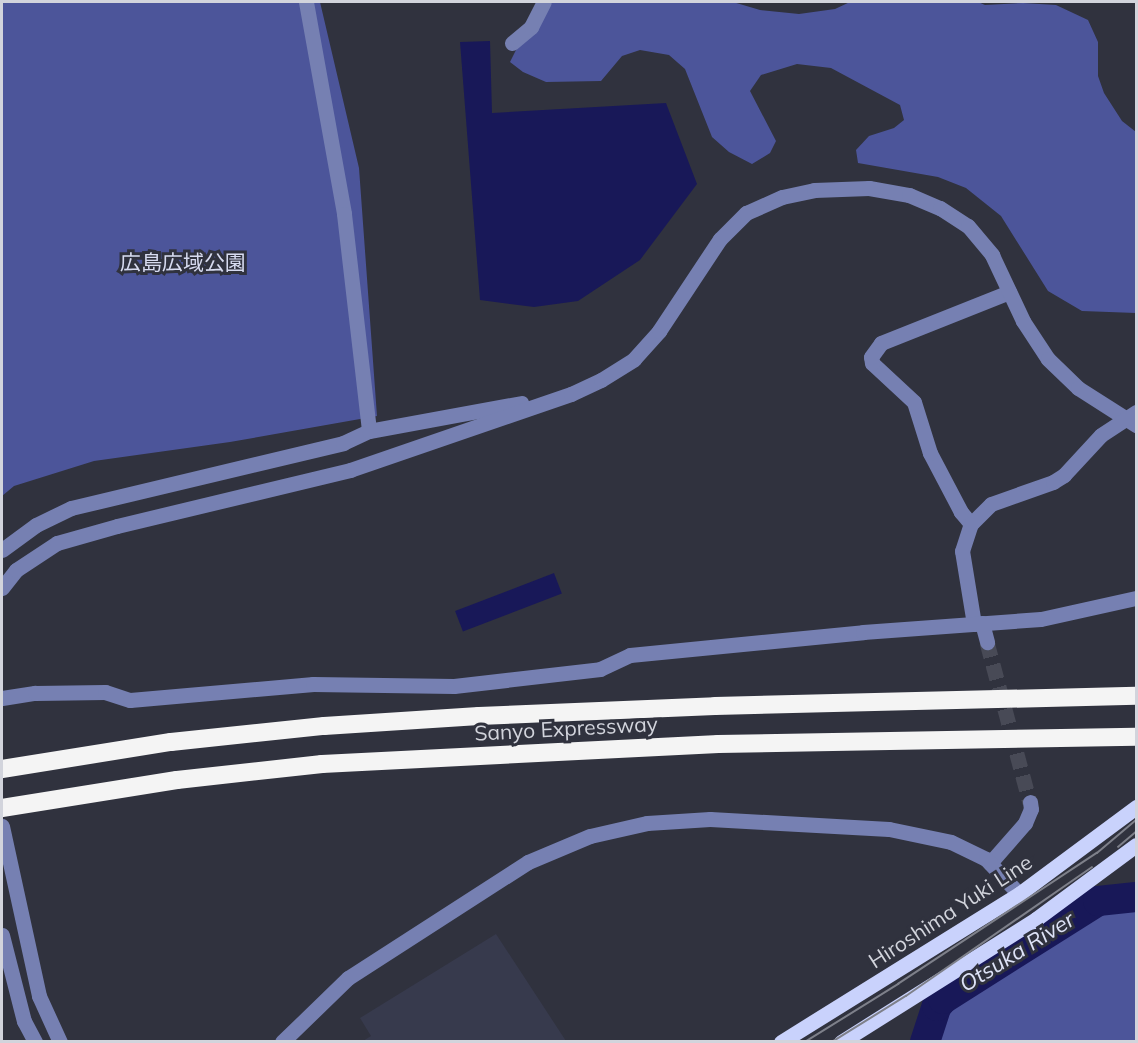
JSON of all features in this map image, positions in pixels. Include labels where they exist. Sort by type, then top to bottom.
[{"type":"highway","name":"Sanyo Expressway","points":[[2,769],[171,742],[324,726],[479,716],[715,706],[1137,696]]},
{"type":"highway","name":"Sanyo Expressway","points":[[2,808],[177,780],[333,763],[718,744],[1137,737]]},
{"type":"main road","name":"Hiroshima Yuki Line","points":[[781,1041],[1019,894],[1137,807]]},
{"type":"main road","points":[[841,1041],[1035,919],[1137,845]]},
{"type":"street","points":[[306,2],[344,214],[369,431]]},
{"type":"street","points":[[512,43],[531,27],[544,2]]},
{"type":"street","points":[[2,588],[16,570],[57,543],[117,526],[350,470],[571,394],[601,380],[634,358],[659,331],[720,239],[746,213],[782,197],[814,190],[869,188],[909,195],[940,208],[968,226],[992,255],[1023,321],[1048,359],[1078,388],[1133,419]]},
{"type":"street","points":[[971,524],[960,512],[930,453],[914,402],[872,363],[871,357],[881,342],[1009,292]]},
{"type":"street","points":[[2,550],[36,525],[71,508],[343,443],[369,431],[571,394]]},
{"type":"street","points":[[987,642],[978,623],[962,552],[971,524],[991,504],[1053,482],[1064,475],[1093,442],[1133,419]]},
{"type":"street","points":[[2,698],[34,693],[105,693],[130,700],[313,684],[454,686],[600,669],[630,655],[1041,619],[1137,598]]},
{"type":"street","points":[[990,863],[1025,823],[1031,809],[1030,802]]},
{"type":"street","points":[[282,1041],[348,978],[528,862],[590,836],[647,824],[710,819],[889,829],[951,842],[990,863],[1019,894]]},
{"type":"street","points":[[2,826],[39,996],[60,1041]]},
{"type":"street","points":[[23,929],[2,934],[24,1021],[35,1041]]},
{"type":"shaded area","points":[[490,41],[492,113],[666,103],[697,184],[640,260],[578,301],[534,307],[480,300],[460,42]]},
{"type":"shaded area","points":[[554,573],[562,594],[463,632],[455,611]]},
{"type":"shaded area","points":[[496,934],[566,1041],[363,1041],[371,1036],[360,1018]]},
{"type":"green space","name":"広島広域公園","points":[[2,2],[320,2],[359,168],[377,416],[230,442],[94,461],[14,486],[2,496]]},
{"type":"green space","points":[[552,2],[733,2],[760,10],[799,14],[835,9],[850,2],[978,2],[985,5],[1023,3],[1056,5],[1088,20],[1098,42],[1098,76],[1104,93],[1122,121],[1136,132],[1136,313],[1082,311],[1048,291],[1001,216],[966,188],[938,177],[858,163],[856,150],[869,136],[894,128],[904,120],[900,105],[831,68],[797,64],[761,75],[750,91],[776,141],[770,153],[752,164],[729,152],[712,137],[685,69],[669,55],[640,50],[622,56],[601,81],[546,82],[523,72],[510,62],[518,46],[531,37]]},
{"type":"green space","points":[[1117,907],[1136,908],[1136,1041],[932,1041],[947,1005],[1032,949]]},
{"type":"waterway","name":"Otsuka River","points":[[925,1042],[937,1006],[943,999],[1098,901],[1136,897]]},
{"type":"tunnel","points":[[987,642],[1030,802]]},
{"type":"tram line","points":[[805,1042],[898,984],[1097,853],[1136,820]]},
{"type":"tram line","points":[[1118,847],[1136,832]]},
{"type":"tram line","points":[[832,1042],[906,996],[1092,867]]}]
